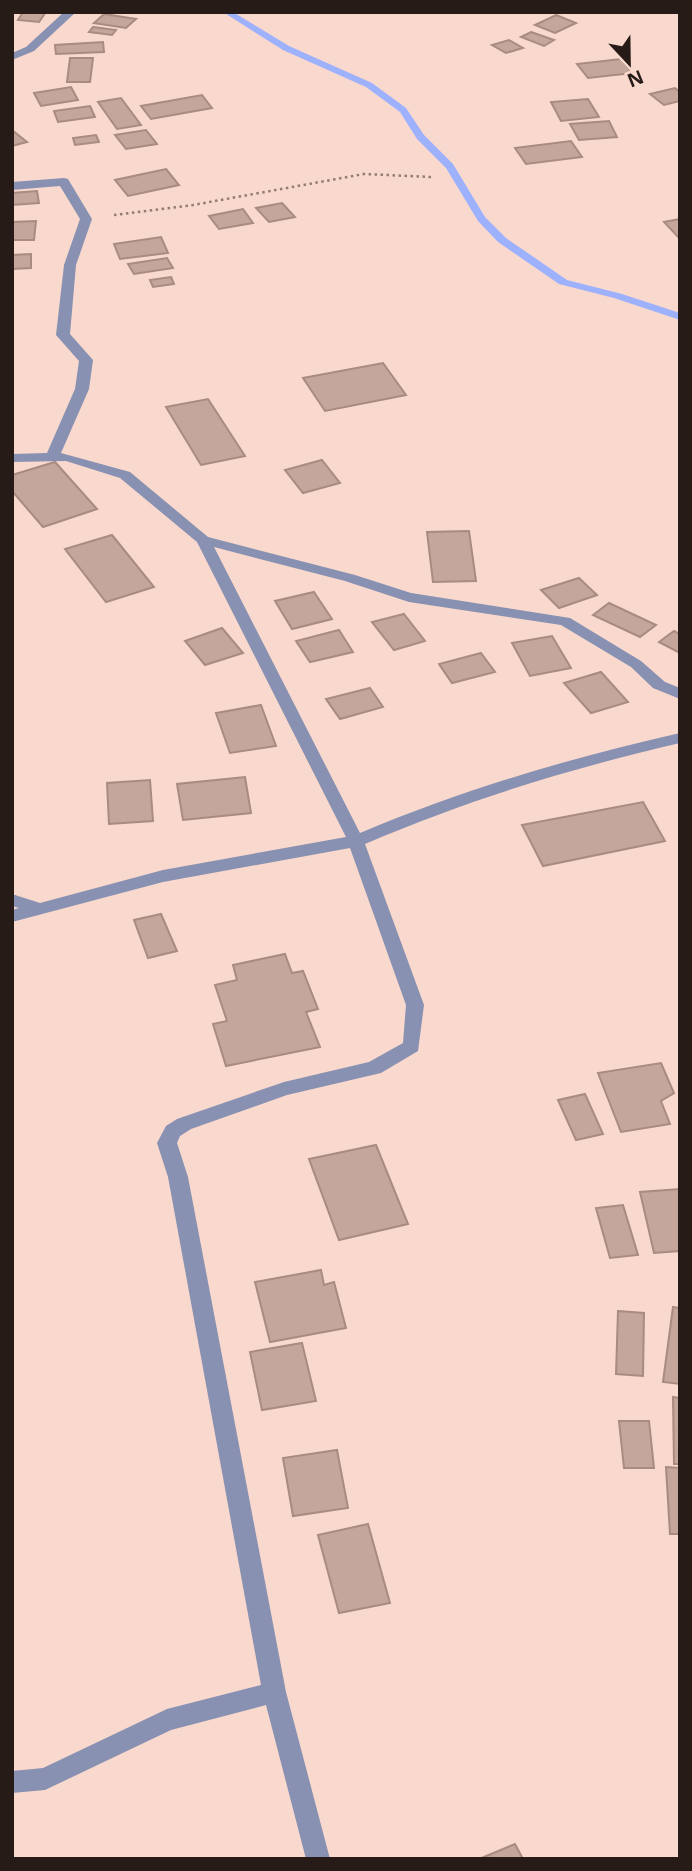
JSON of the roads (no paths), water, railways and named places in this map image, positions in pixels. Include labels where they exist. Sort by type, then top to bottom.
[{"type":"street","points":[[12,57],[30,49],[71,12]]},
{"type":"street","points":[[12,187],[64,182],[86,219],[70,265],[63,335],[86,360],[82,389],[53,456]]},
{"type":"street","points":[[12,458],[67,457],[125,475],[203,540],[356,841],[415,1005],[412,1046],[374,1068],[284,1089],[184,1124],[173,1131],[167,1143],[178,1177],[274,1692],[318,1859]]},
{"type":"street","points":[[203,540],[349,578],[409,597],[565,621],[636,664],[659,685],[680,694]]},
{"type":"street","points":[[12,916],[163,876],[356,841],[442,805],[517,780],[680,738]]},
{"type":"street","points":[[12,900],[40,909]]},
{"type":"street","points":[[12,1782],[45,1779],[167,1720],[274,1692]]},
{"type":"waterway","points":[[227,12],[286,48],[369,85],[403,110],[420,137],[450,166],[481,219],[502,240],[563,282],[618,296],[680,317]]}]
